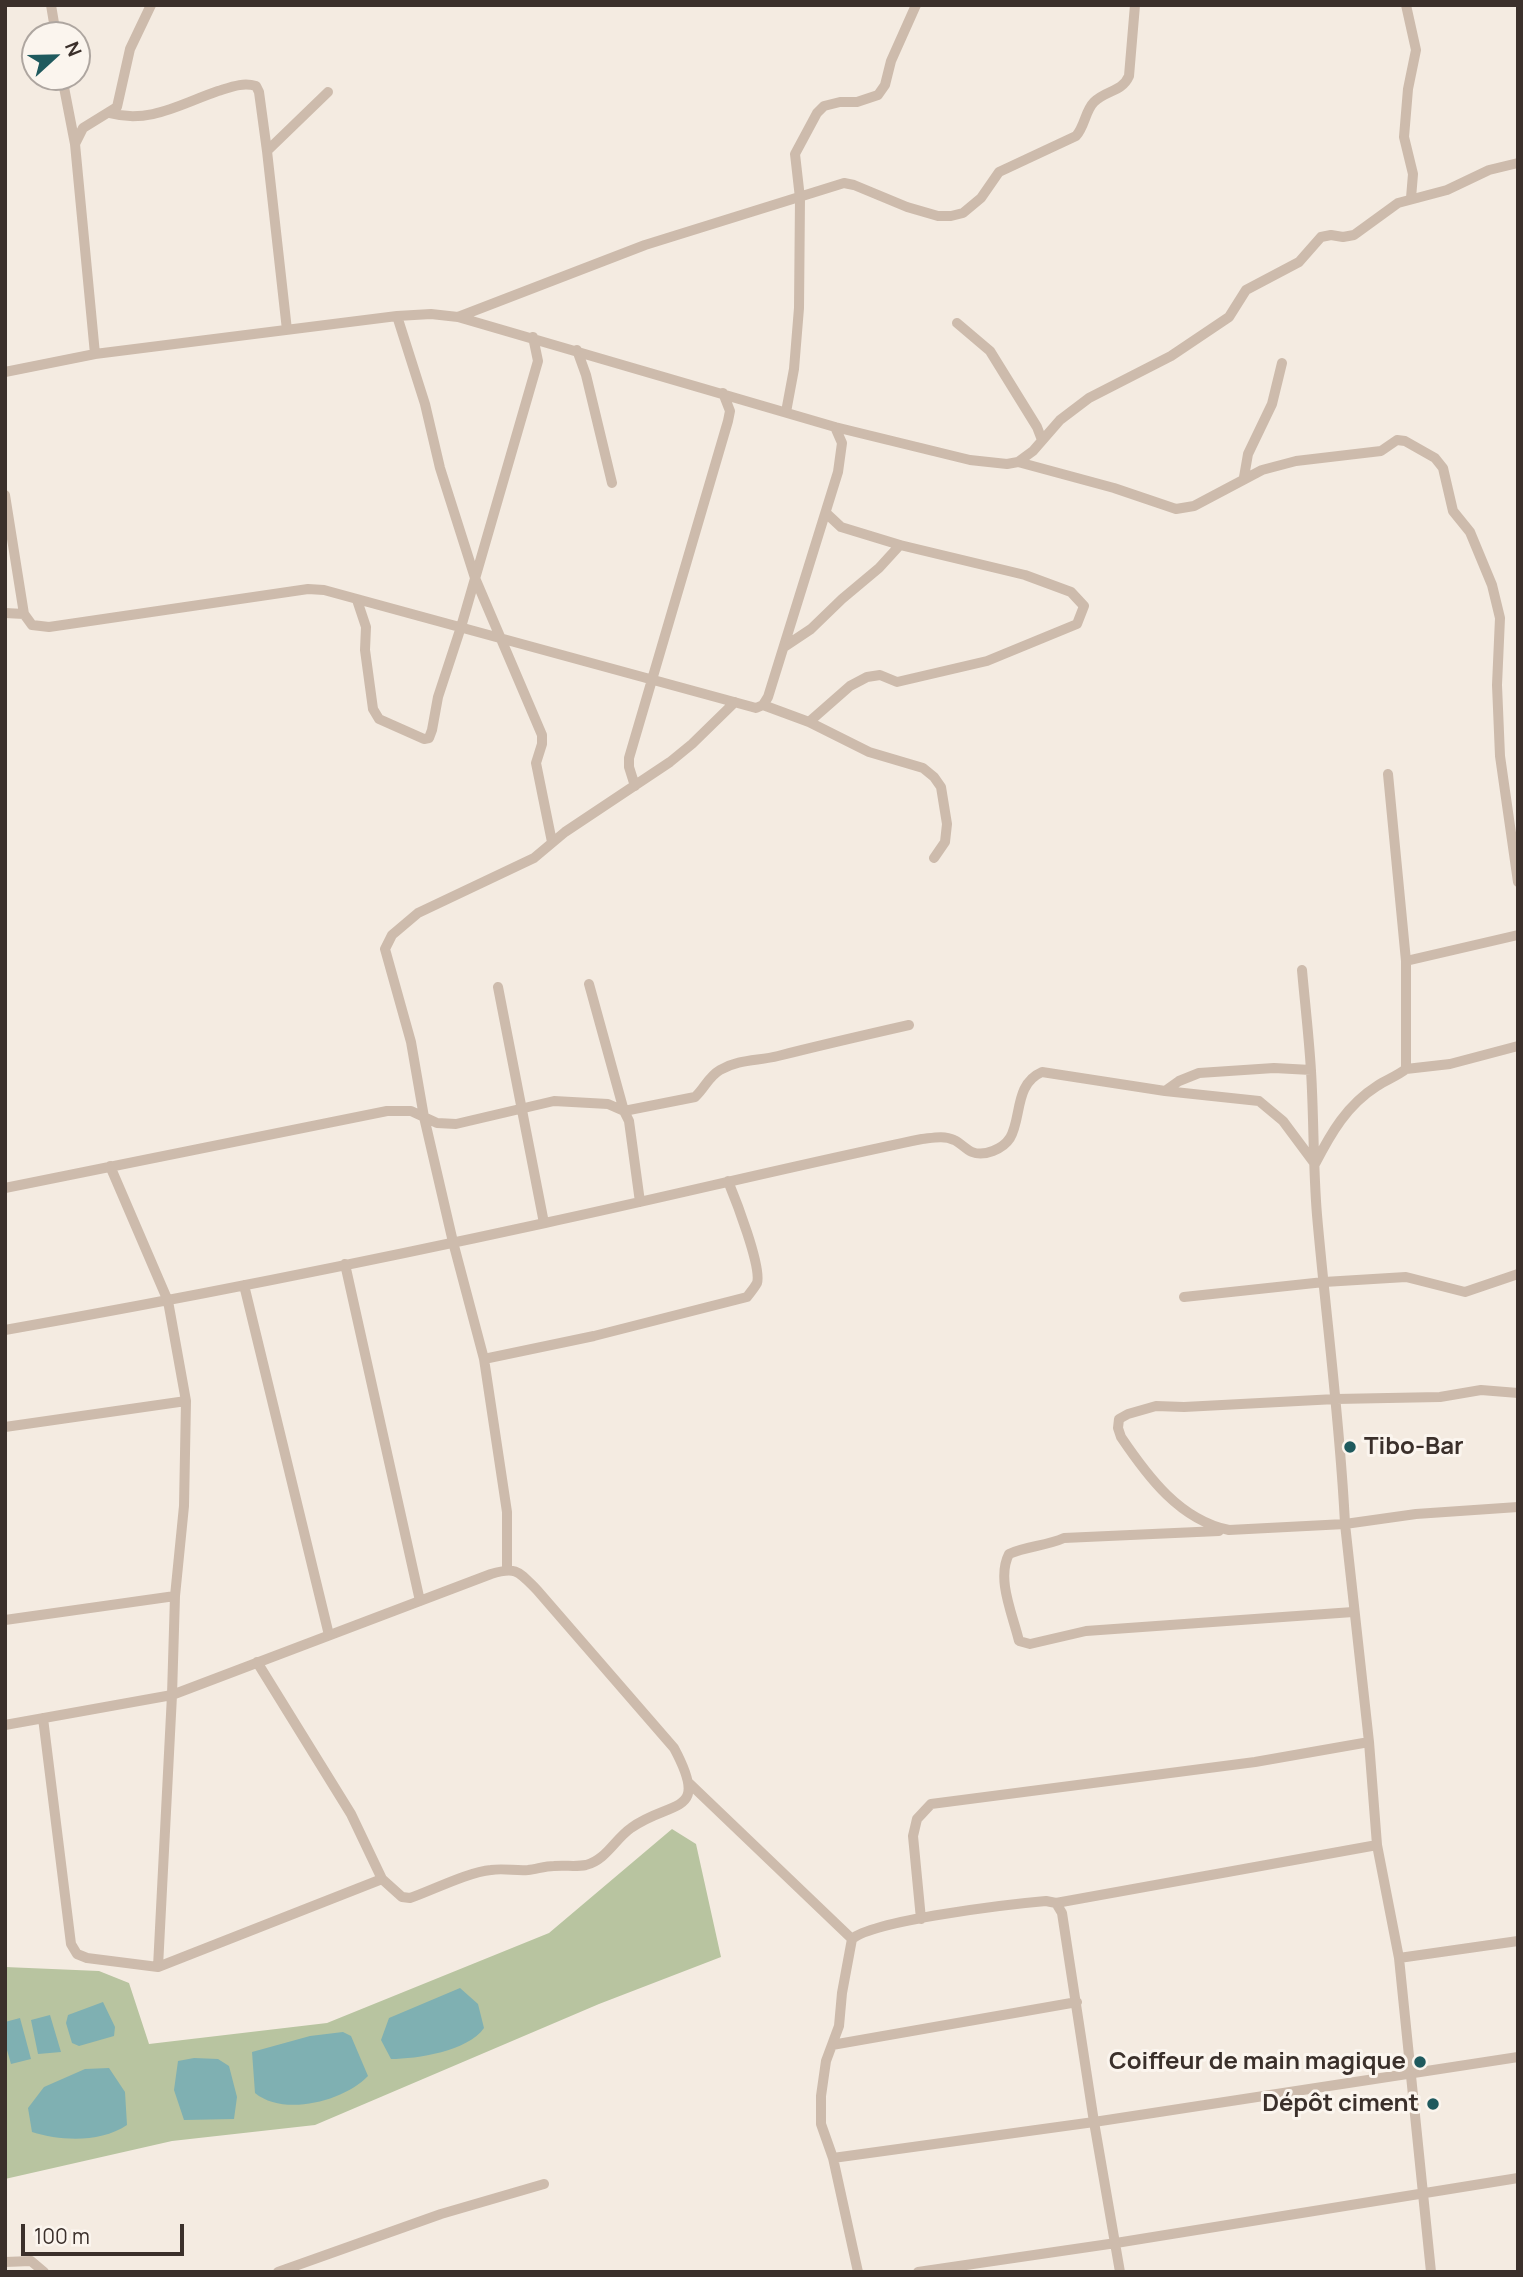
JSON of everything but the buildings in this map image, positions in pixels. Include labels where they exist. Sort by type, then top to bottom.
[{"type":"street","points":[[75,144],[83,128],[117,107],[130,49],[151,5]]},
{"type":"street","points":[[786,412],[794,369],[798,321],[800,198],[795,154],[817,113],[824,106],[840,102],[857,103],[878,95],[885,85],[891,61],[916,5]]},
{"type":"street","points":[[458,317],[645,245],[844,183],[854,184],[908,207],[938,216],[963,213],[981,198],[999,172],[1076,136],[1082,130],[1092,104],[1126,83],[1129,76],[1135,5]]},
{"type":"street","points":[[1406,5],[1416,50],[1408,89],[1404,137],[1413,174],[1410,198]]},
{"type":"street","points":[[108,113],[127,118],[162,113],[233,86],[256,86],[267,151],[287,330]]},
{"type":"street","points":[[65,91],[75,144],[95,354]]},
{"type":"street","points":[[267,151],[328,92]]},
{"type":"street","points":[[1018,462],[1033,451],[1060,421],[1089,398],[1171,356],[1229,317],[1246,290],[1299,262],[1321,237],[1354,235],[1398,203],[1447,190],[1489,170],[1518,163]]},
{"type":"street","points":[[5,372],[95,354],[397,316],[431,314],[458,317],[835,427],[970,460],[1007,464],[1018,462],[1114,488],[1176,509],[1194,506],[1244,477],[1262,470],[1296,461],[1381,451],[1397,440],[1405,441],[1441,464],[1453,511],[1469,532],[1492,585],[1500,618],[1497,685],[1500,756],[1518,882]]},
{"type":"street","points":[[397,316],[425,404],[440,468],[475,578],[542,735],[536,763],[552,842]]},
{"type":"street","points":[[957,323],[990,351],[1037,427],[1042,440]]},
{"type":"street","points":[[357,600],[366,628],[365,650],[373,709],[379,719],[424,739],[431,735],[438,696],[461,627],[538,361],[533,337]]},
{"type":"street","points":[[577,350],[590,387],[612,483]]},
{"type":"street","points":[[1244,477],[1248,454],[1272,404],[1282,363]]},
{"type":"street","points":[[635,786],[629,758],[729,421],[730,411],[723,393]]},
{"type":"street","points":[[763,705],[784,648],[842,457],[842,443],[835,427]]},
{"type":"street","points":[[5,495],[24,614],[33,625],[50,627],[308,589],[324,590],[756,708],[763,705],[809,722],[869,752],[923,768],[941,787],[947,824],[945,842],[934,858]]},
{"type":"street","points":[[809,722],[850,686],[867,677],[880,676],[897,682],[987,661],[1077,624],[1084,606],[1071,592],[1026,575],[900,545],[841,527],[825,513]]},
{"type":"street","points":[[784,648],[811,629],[879,568],[900,545]]},
{"type":"street","points":[[5,613],[24,614]]},
{"type":"street","points":[[507,1569],[507,1512],[484,1359],[424,1117],[411,1042],[385,949],[387,942],[418,913],[534,858],[552,842],[692,744],[735,702]]},
{"type":"street","points":[[1388,774],[1406,961],[1406,1069]]},
{"type":"street","points":[[1406,961],[1518,935]]},
{"type":"street","points":[[1302,970],[1324,1282],[1342,1457],[1353,1612],[1369,1742],[1377,1845],[1399,1958],[1431,2272]]},
{"type":"street","points":[[589,985],[629,1121],[639,1202]]},
{"type":"street","points":[[498,987],[544,1223]]},
{"type":"street","points":[[5,1188],[387,1111],[411,1111],[437,1123],[456,1124],[554,1101],[608,1104],[624,1111],[695,1097],[718,1071],[745,1060],[774,1057],[827,1042],[909,1026]]},
{"type":"street","points":[[1315,1164],[1329,1136],[1348,1109],[1376,1087],[1406,1069],[1450,1064],[1518,1046]]},
{"type":"street","points":[[1165,1091],[1179,1081],[1199,1073],[1274,1068],[1311,1070]]},
{"type":"street","points":[[5,1329],[168,1301],[453,1242],[922,1139],[943,1137],[956,1140],[974,1153],[988,1152],[997,1149],[1010,1138],[1018,1105],[1026,1087],[1042,1072],[1165,1091],[1259,1101],[1283,1121],[1315,1164]]},
{"type":"street","points":[[110,1166],[168,1301],[186,1401],[184,1506],[175,1596],[158,1967]]},
{"type":"street","points":[[484,1359],[594,1336],[747,1297],[757,1283],[757,1271],[740,1210],[728,1181]]},
{"type":"street","points":[[345,1264],[420,1601]]},
{"type":"street","points":[[1184,1297],[1324,1282],[1406,1277],[1465,1292],[1518,1274]]},
{"type":"street","points":[[244,1285],[329,1635]]},
{"type":"street","points":[[1229,1530],[1210,1526],[1184,1512],[1130,1450],[1118,1427],[1119,1419],[1128,1413],[1156,1406],[1440,1397],[1481,1390],[1518,1393]]},
{"type":"street","points":[[5,1427],[186,1401]]},
{"type":"street","points":[[1353,1612],[1086,1631],[1030,1644],[1019,1641],[1005,1579],[1005,1560],[1009,1554],[1041,1547],[1064,1538],[1345,1524],[1416,1514],[1518,1507]]},
{"type":"street","points":[[5,1724],[172,1695],[507,1569],[518,1570],[674,1748],[690,1783],[852,1939]]},
{"type":"street","points":[[5,1620],[175,1596]]},
{"type":"street","points":[[257,1662],[351,1814],[382,1879],[402,1897],[410,1898],[490,1870],[527,1870],[585,1865],[596,1861],[632,1827],[682,1803],[690,1783]]},
{"type":"street","points":[[43,1718],[71,1944],[77,1954],[87,1958],[158,1967],[382,1879]]},
{"type":"street","points":[[921,1919],[913,1836],[917,1819],[931,1804],[1255,1762],[1369,1742]]},
{"type":"street","points":[[858,2272],[834,2158],[821,2124],[825,2061],[839,2026],[852,1939],[859,1934],[921,1919],[1032,1902],[1056,1903],[1377,1845]]},
{"type":"street","points":[[1056,1903],[1062,1913],[1120,2272]]},
{"type":"street","points":[[1399,1958],[1518,1941]]},
{"type":"street","points":[[832,2045],[1077,2002]]},
{"type":"street","points":[[834,2158],[1094,2122],[1518,2057]]},
{"type":"street","points":[[918,2272],[1518,2178]]},
{"type":"street","points":[[278,2272],[441,2214],[544,2184]]},
{"type":"street","points":[[5,2262],[31,2261],[44,2272]]},
{"type":"green space","points":[[672,1829],[696,1844],[721,1957],[599,2004],[315,2125],[172,2141],[5,2179],[5,1967],[99,1971],[129,1983],[149,2044],[327,2023],[549,1933]]},
{"type":"water","points":[[460,1988],[478,2004],[484,2028],[466,2043],[454,2048],[391,2059],[381,2040],[389,2018]]},
{"type":"water","points":[[103,2002],[115,2027],[114,2036],[79,2046],[72,2043],[66,2023],[68,2015]]},
{"type":"water","points":[[50,2015],[61,2052],[38,2054],[31,2020]]},
{"type":"water","points":[[20,2018],[31,2059],[11,2064],[5,2043],[5,2022]]},
{"type":"water","points":[[343,2032],[351,2036],[368,2076],[357,2085],[329,2099],[297,2105],[267,2100],[255,2093],[252,2052],[310,2036]]},
{"type":"water","points":[[194,2058],[218,2059],[229,2066],[237,2097],[234,2119],[184,2120],[174,2090],[178,2061]]},
{"type":"water","points":[[109,2068],[125,2092],[127,2125],[105,2135],[80,2139],[32,2132],[28,2108],[44,2087],[85,2069]]},
{"type":"place","name":"Tibo-Bar","points":[[1350,1447]]},
{"type":"place","name":"Coiffeur de main magique","points":[[1420,2062]]},
{"type":"place","name":"Dépôt ciment","points":[[1433,2104]]}]
